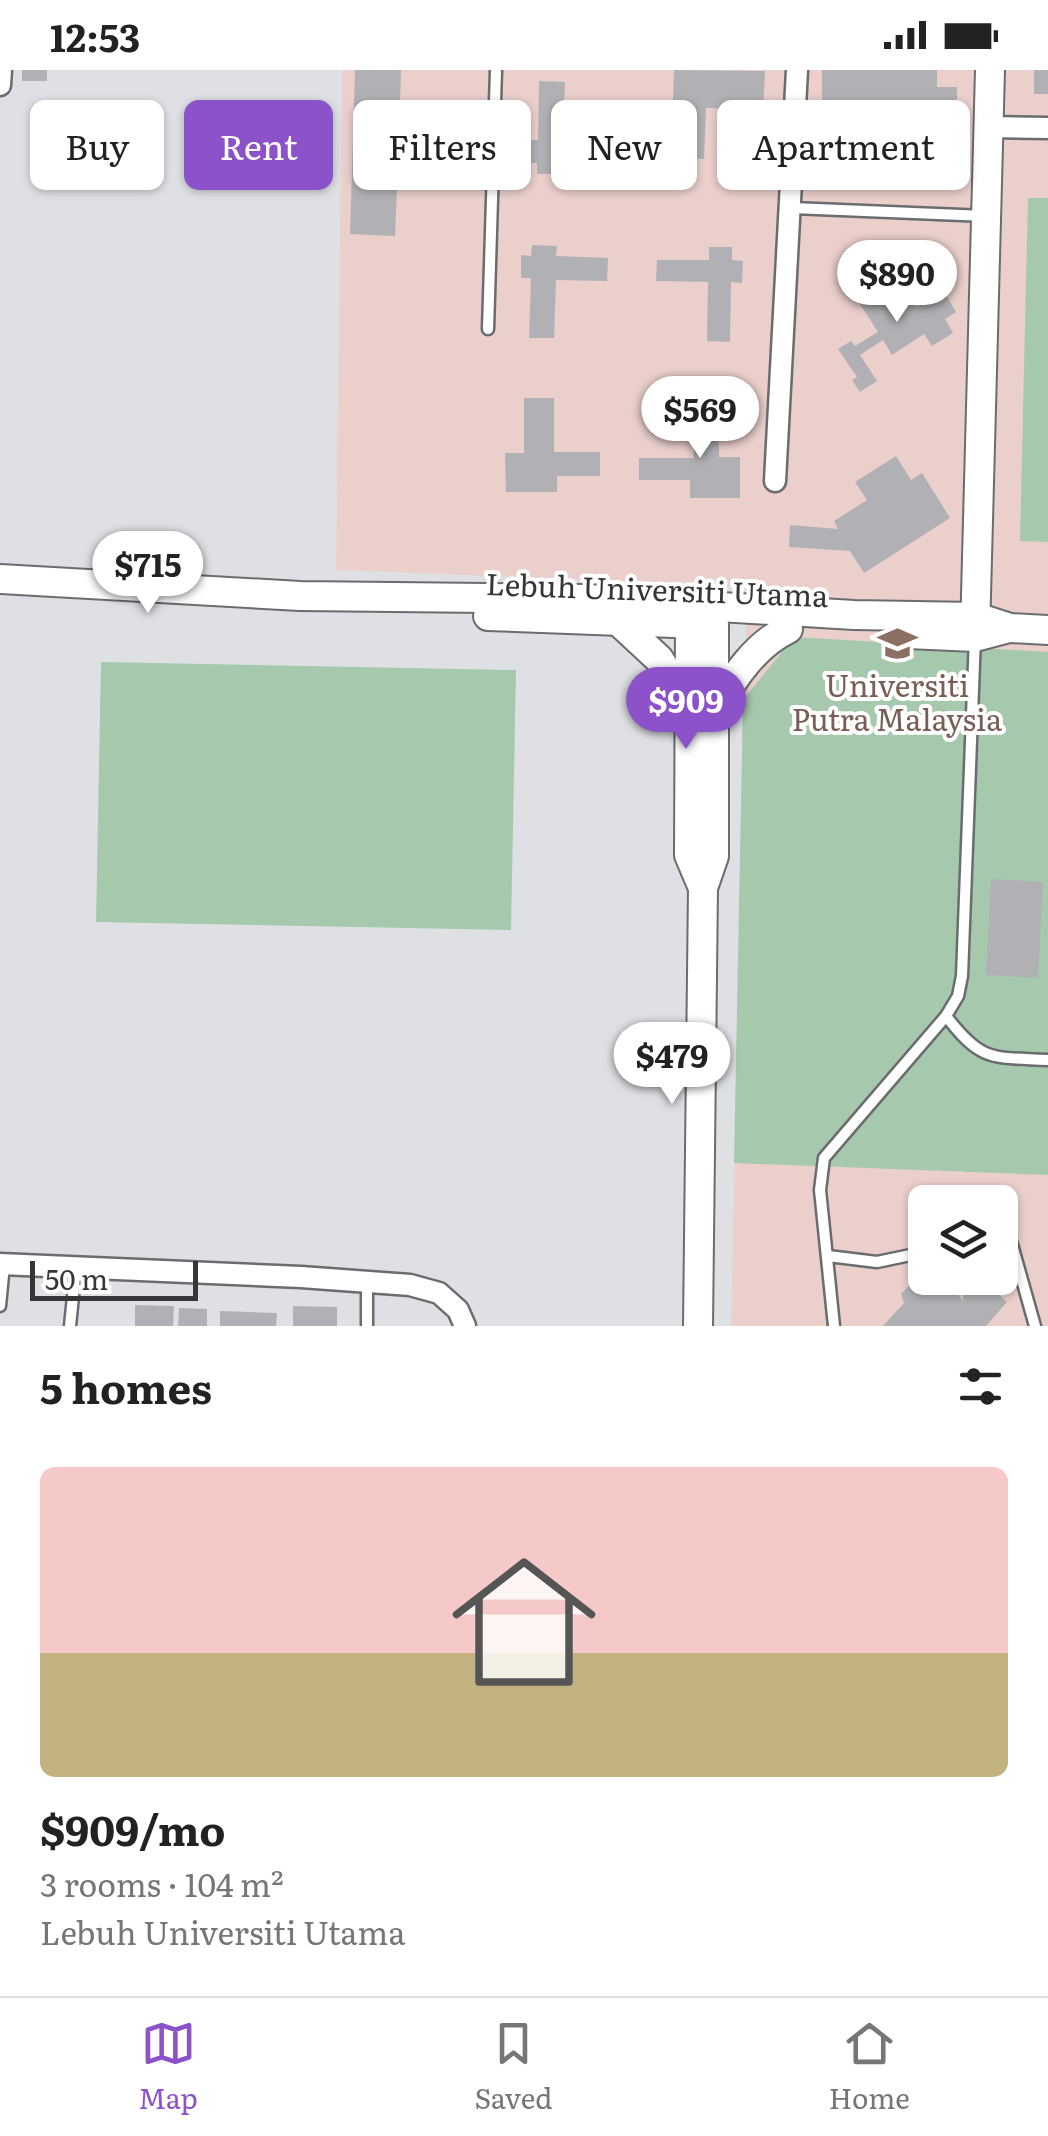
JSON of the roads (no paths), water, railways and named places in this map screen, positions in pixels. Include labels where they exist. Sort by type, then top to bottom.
[{"type":"street","points":[[0,70],[0,85]]},
{"type":"street","points":[[775,481],[798,70]]},
{"type":"street","points":[[976,626],[990,70]]},
{"type":"street","points":[[989,127],[1048,128]]},
{"type":"street","name":"Lebuh Universiti Utama","points":[[0,578],[300,596],[702,604],[1048,630]]},
{"type":"street","name":"Lebuh Universiti Utama","points":[[300,596],[446,615],[701,621],[788,629],[976,626]]},
{"type":"street","points":[[522,598],[568,608],[701,621],[854,615]]},
{"type":"street","points":[[618,621],[659,659],[703,709]]},
{"type":"street","points":[[698,1326],[703,888],[714,856],[701,621]]},
{"type":"street","points":[[703,709],[775,635],[788,629]]},
{"type":"street","points":[[2,1264],[410,1285],[440,1292],[458,1310],[465,1326]]},
{"type":"lane","points":[[488,330],[496,70]]},
{"type":"lane","points":[[792,208],[987,216]]},
{"type":"lane","points":[[834,1326],[820,1190],[824,1158],[946,1016],[958,996],[962,976],[976,626]]},
{"type":"lane","points":[[946,1016],[965,1042],[986,1056],[1048,1060]]},
{"type":"lane","points":[[828,1256],[876,1262],[908,1255]]},
{"type":"lane","points":[[0,1306],[2,1264]]},
{"type":"lane","points":[[70,1326],[76,1266]]},
{"type":"lane","points":[[1018,1269],[1034,1326]]},
{"type":"lane","points":[[367,1282],[367,1326]]},
{"type":"place","name":"Universiti Putra Malaysia","points":[[897,643]]}]
